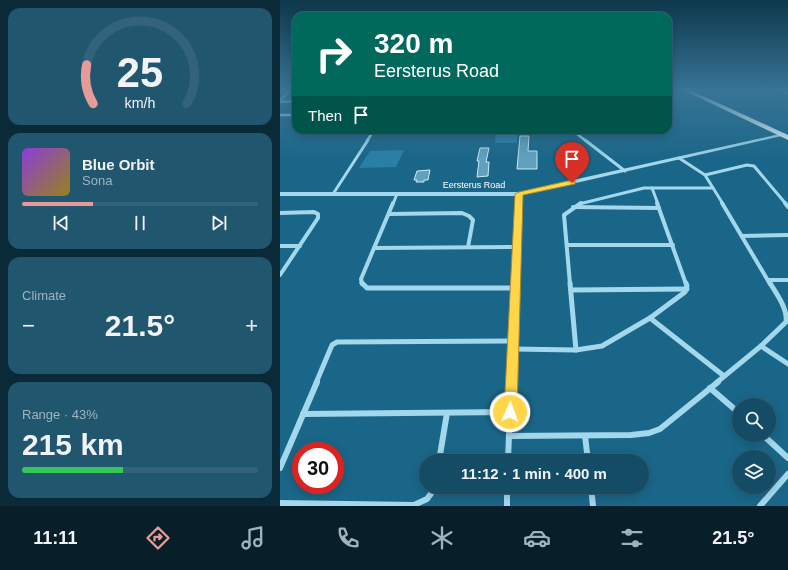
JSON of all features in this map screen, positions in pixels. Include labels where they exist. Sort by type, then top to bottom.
[{"type":"main road","points":[[737,114],[785,136]]},
{"type":"main road","points":[[747,114],[785,136]]},
{"type":"street","points":[[280,115],[292,115]]},
{"type":"street","points":[[332,194],[371,134]]},
{"type":"street","points":[[577,134],[625,171]]},
{"type":"street","name":"Eersterus Road","points":[[280,194],[519,194],[785,136]]},
{"type":"street","points":[[509,436],[631,435],[660,429],[761,346],[787,319],[785,308],[705,175],[680,158]]},
{"type":"street","points":[[705,175],[747,165],[754,166],[788,207]]},
{"type":"street","points":[[576,350],[564,215],[581,203],[638,190],[652,188],[713,188]]},
{"type":"street","points":[[652,188],[673,245],[687,290]]},
{"type":"street","points":[[397,194],[361,279],[362,284],[367,288],[515,288]]},
{"type":"street","points":[[508,454],[519,194]]},
{"type":"street","points":[[572,208],[659,208]]},
{"type":"street","points":[[280,213],[314,212],[318,214],[318,218],[280,275]]},
{"type":"street","points":[[389,214],[462,214],[469,216],[473,220],[468,247]]},
{"type":"street","points":[[742,236],[788,235]]},
{"type":"street","points":[[567,245],[673,245]]},
{"type":"street","points":[[280,246],[300,246]]},
{"type":"street","points":[[374,248],[517,247]]},
{"type":"street","points":[[768,280],[788,280]]},
{"type":"street","points":[[570,290],[687,290]]},
{"type":"street","points":[[513,350],[576,350],[602,346],[650,318],[687,290]]},
{"type":"street","points":[[650,318],[724,376]]},
{"type":"street","points":[[280,468],[332,345],[336,342],[513,341]]},
{"type":"street","points":[[761,346],[788,364]]},
{"type":"street","points":[[710,388],[732,408]]},
{"type":"street","points":[[303,414],[510,412]]},
{"type":"street","points":[[440,454],[447,413]]},
{"type":"street","points":[[586,436],[587,454]]},
{"type":"street","points":[[771,442],[788,458]]},
{"type":"street","points":[[760,506],[788,474]]},
{"type":"street","points":[[280,503],[414,505],[427,499],[431,494]]},
{"type":"street","points":[[507,494],[507,506]]},
{"type":"street","points":[[592,494],[593,506]]},
{"type":"shaded area","points":[[496,134],[517,134],[517,143],[495,143]]},
{"type":"shaded area","points":[[404,150],[396,167],[359,168],[370,151]]},
{"type":"building","points":[[520,136],[529,136],[528,151],[537,151],[537,169],[517,169]]},
{"type":"building","points":[[480,148],[489,148],[486,162],[489,162],[488,176],[477,177],[479,161],[477,161]]},
{"type":"building","points":[[430,170],[428,180],[424,180],[424,182],[416,182],[417,180],[414,180],[417,171]]},
{"type":"route","points":[[510,412],[519,194],[572,183]]}]
